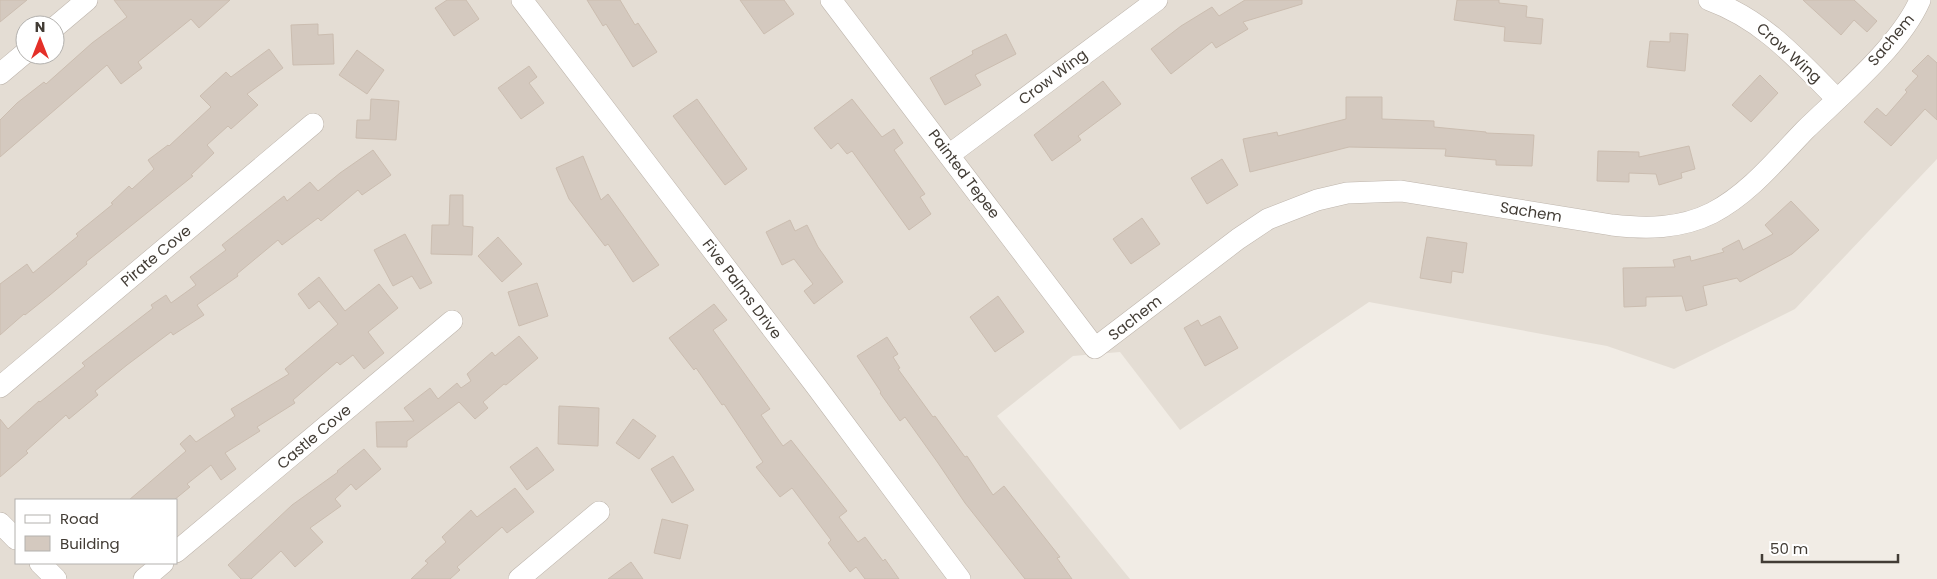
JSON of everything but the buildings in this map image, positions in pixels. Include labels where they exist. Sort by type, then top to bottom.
[{"type":"street","points":[[65,19],[87,0]]},
{"type":"street","name":"Five Palms Drive","points":[[522,0],[816,386],[960,579]]},
{"type":"street","name":"Painted Tepee","points":[[831,0],[1096,348]]},
{"type":"street","name":"Crow Wing","points":[[949,155],[1157,0]]},
{"type":"street","name":"Crow Wing","points":[[1709,0],[1742,14],[1764,29],[1778,40],[1837,99]]},
{"type":"street","name":"Sachem","points":[[1096,348],[1238,239],[1268,219],[1317,200],[1347,193],[1401,191],[1641,228],[1670,226],[1712,213],[1742,194],[1888,48],[1915,12],[1920,0]]},
{"type":"street","points":[[0,74],[15,61]]},
{"type":"street","name":"Pirate Cove","points":[[0,387],[313,124]]},
{"type":"street","name":"Castle Cove","points":[[178,550],[452,321]]},
{"type":"street","points":[[519,579],[599,512]]},
{"type":"street","points":[[0,523],[15,538]]},
{"type":"street","points":[[41,564],[56,579]]},
{"type":"street","points":[[144,579],[162,564]]},
{"type":"shaded area","points":[[0,0],[1937,0],[1937,159],[1795,309],[1674,369],[1607,346],[1369,302],[1180,430],[1120,352],[1073,356],[997,416],[1130,579],[0,579]]}]
